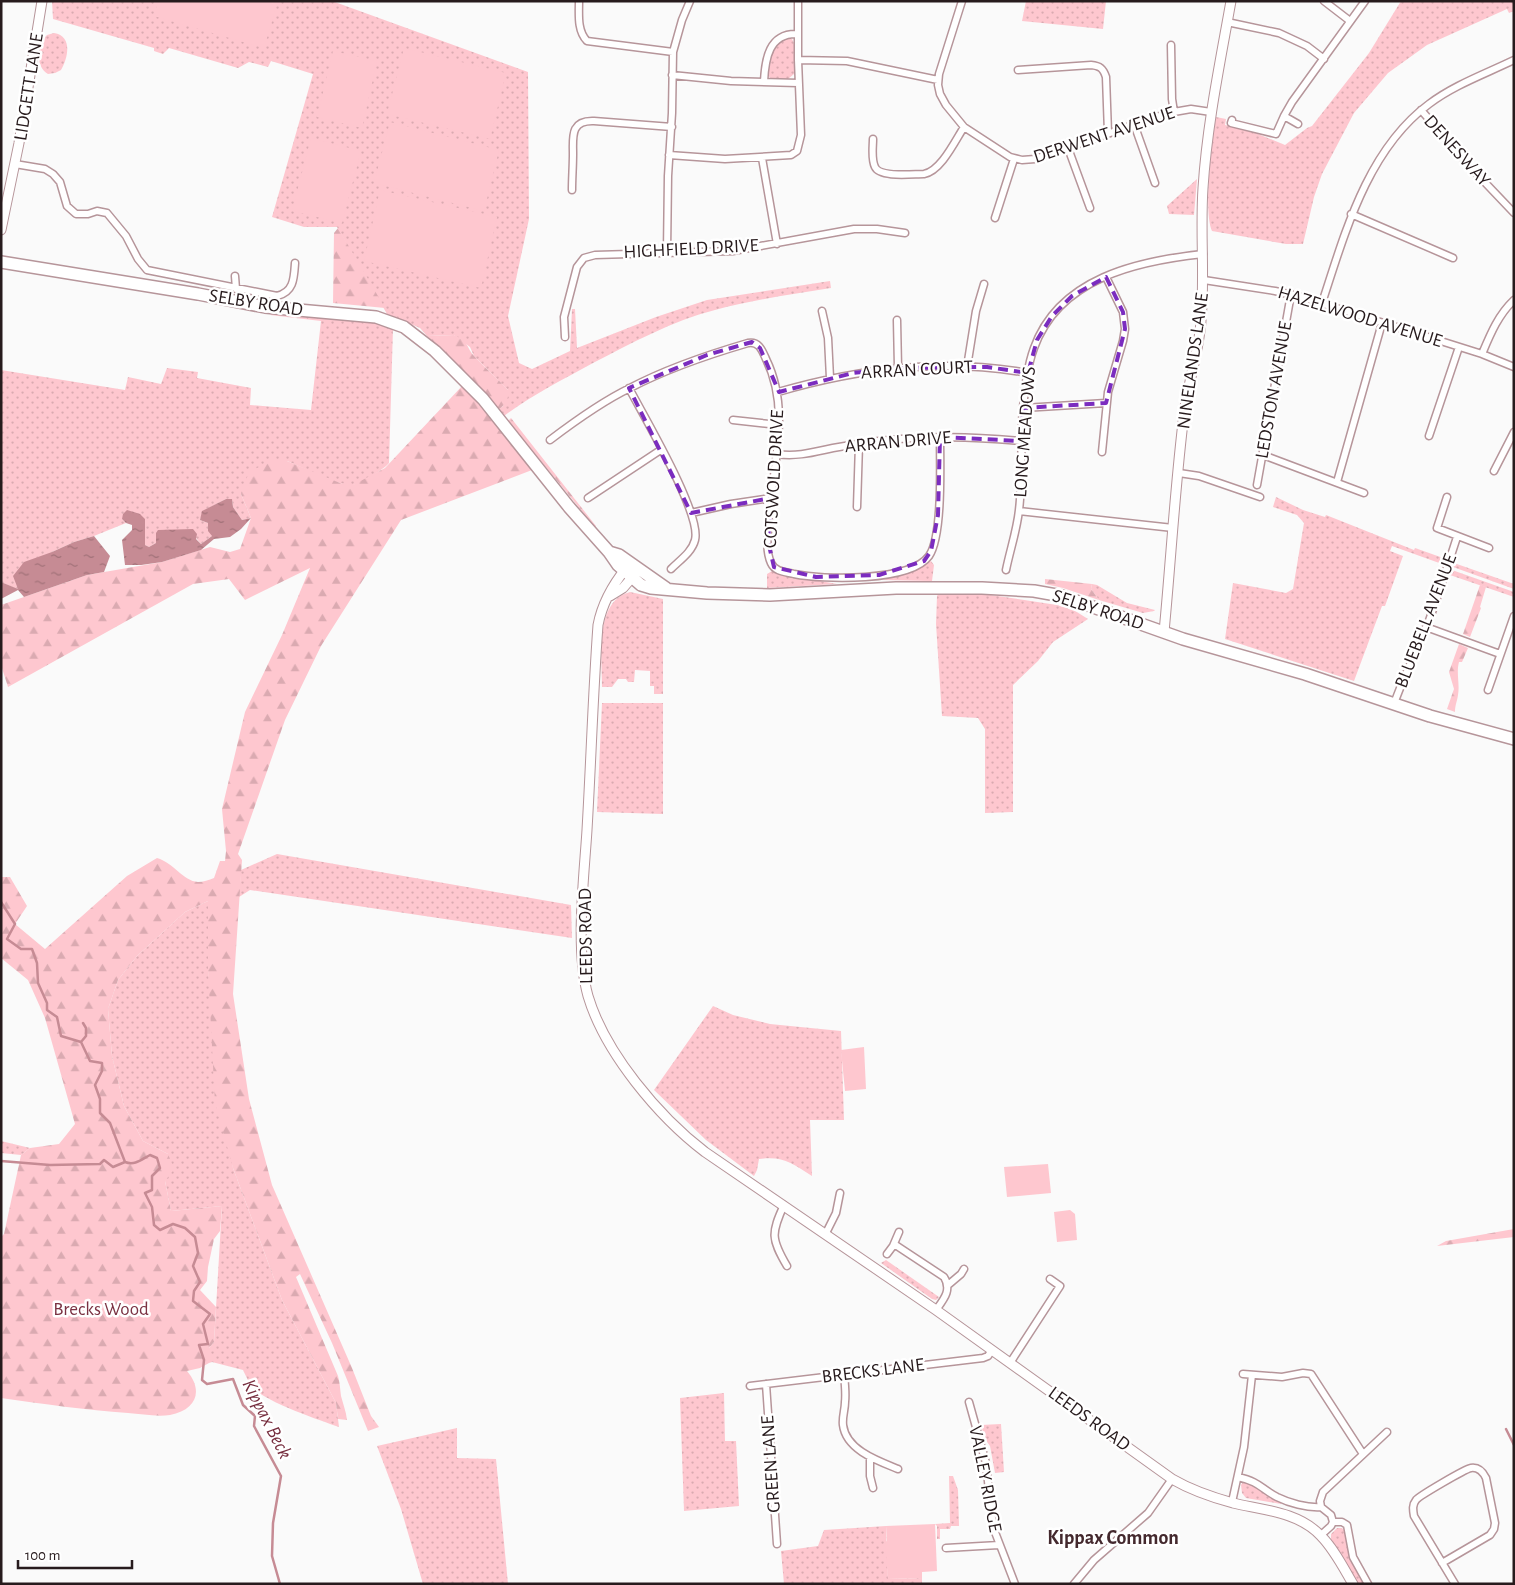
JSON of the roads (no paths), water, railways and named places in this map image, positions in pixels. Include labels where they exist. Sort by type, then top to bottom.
[{"type":"highway","name":"SELBY ROAD","points":[[1,262],[198,294],[265,307],[355,314],[386,319],[404,327],[422,339],[482,399],[569,507],[609,552],[619,555],[642,585],[651,588],[770,595],[923,588],[982,588],[1034,591],[1062,596],[1164,632],[1305,674],[1430,716],[1514,739]]},
{"type":"main road","name":"LIDGETT LANE","points":[[1,230],[16,164],[42,1]]},
{"type":"main road","name":"NINELANDS LANE","points":[[1164,632],[1184,412],[1200,337],[1204,280],[1203,189],[1211,112],[1231,1]]},
{"type":"main road","name":"LEEDS ROAD","points":[[631,570],[623,588],[610,596],[602,610],[598,629],[582,917],[584,970],[588,996],[606,1038],[661,1113],[705,1152],[936,1310],[1172,1479],[1196,1491],[1232,1502],[1286,1514],[1307,1524],[1321,1535],[1329,1545],[1353,1584]]},
{"type":"street","points":[[579,1],[581,31],[587,41],[673,52]]},
{"type":"street","points":[[667,252],[673,52],[682,20],[690,1]]},
{"type":"street","points":[[669,155],[762,158],[791,155],[799,148],[801,119],[798,83],[798,1]]},
{"type":"street","points":[[798,60],[847,61],[938,80],[962,1]]},
{"type":"street","points":[[1324,1],[1350,21]]},
{"type":"street","points":[[1232,120],[1231,122],[1276,134],[1292,102],[1365,1]]},
{"type":"street","points":[[1227,22],[1279,33],[1307,46],[1324,58]]},
{"type":"street","points":[[764,82],[766,61],[773,46],[783,36],[797,34]]},
{"type":"street","points":[[1171,44],[1174,112]]},
{"type":"street","points":[[1322,303],[1351,214],[1388,145],[1403,126],[1421,110],[1450,91],[1513,62]]},
{"type":"street","points":[[1018,70],[1099,66],[1104,70],[1106,77],[1108,132]]},
{"type":"street","points":[[672,75],[731,81],[798,83]]},
{"type":"street","name":"DERWENT AVENUE","points":[[938,80],[940,94],[946,105],[964,127],[1014,158],[1022,160],[1035,159],[1108,132],[1174,112],[1194,110],[1211,112]]},
{"type":"street","name":"DENESWAY","points":[[1421,110],[1514,213]]},
{"type":"street","points":[[1284,116],[1298,124]]},
{"type":"street","points":[[572,190],[573,134],[578,125],[583,122],[594,121],[672,127]]},
{"type":"street","points":[[1134,124],[1155,183]]},
{"type":"street","points":[[873,139],[873,162],[877,170],[885,174],[924,174],[934,171],[964,127]]},
{"type":"street","points":[[1068,148],[1090,208]]},
{"type":"street","points":[[762,158],[777,244]]},
{"type":"street","points":[[995,218],[1014,158]]},
{"type":"street","points":[[16,164],[44,169],[54,174],[60,182],[67,206],[76,214],[88,214],[98,211],[110,216],[116,226],[126,236],[138,259],[147,270],[271,296],[282,295],[291,287],[294,263]]},
{"type":"street","points":[[1351,214],[1453,258]]},
{"type":"street","name":"HIGHFIELD DRIVE","points":[[565,337],[564,317],[578,263],[584,258],[607,254],[733,251],[854,229],[877,229],[905,233]]},
{"type":"street","name":"LONG MEADOWS","points":[[1006,570],[1019,511],[1023,408],[1031,358],[1037,340],[1052,316],[1072,296],[1106,277],[1143,263],[1203,254]]},
{"type":"street","points":[[235,276],[236,289]]},
{"type":"street","points":[[1102,452],[1106,403],[1125,329],[1122,312],[1106,277]]},
{"type":"street","name":"HAZELWOOD AVENUE","points":[[1204,280],[1291,294],[1482,354],[1514,367]]},
{"type":"street","points":[[967,366],[976,311],[984,284]]},
{"type":"street","name":"LEDSTON AVENUE","points":[[1257,485],[1291,294]]},
{"type":"street","points":[[1482,354],[1494,328],[1514,300]]},
{"type":"street","points":[[822,311],[828,338],[830,378]]},
{"type":"street","points":[[897,320],[898,368]]},
{"type":"street","points":[[1337,482],[1382,322]]},
{"type":"street","name":"COTSWOLD DRIVE","points":[[550,440],[582,417],[629,388],[667,370],[707,355],[752,342],[760,348],[778,392],[779,424],[768,548],[772,564],[777,570],[816,577],[845,578],[880,575],[909,568],[928,557],[934,544],[940,500],[940,437]]},
{"type":"street","points":[[1429,436],[1459,347]]},
{"type":"street","name":"ARRAN COURT","points":[[778,392],[860,372],[923,366],[967,366],[1028,373]]},
{"type":"street","points":[[629,388],[662,449],[691,513],[696,530],[695,541],[690,551],[670,569]]},
{"type":"street","points":[[1023,408],[1106,403]]},
{"type":"street","points":[[733,420],[779,424]]},
{"type":"street","points":[[1494,471],[1514,432]]},
{"type":"street","name":"ARRAN DRIVE","points":[[777,454],[788,456],[806,455],[859,444],[910,438],[981,437],[1021,441]]},
{"type":"street","points":[[857,506],[859,444]]},
{"type":"street","points":[[588,498],[662,449]]},
{"type":"street","points":[[1263,455],[1364,493]]},
{"type":"street","points":[[1178,473],[1199,476],[1260,498]]},
{"type":"street","name":"BLUEBELL AVENUE","points":[[1448,497],[1437,528],[1489,548]]},
{"type":"street","points":[[691,513],[771,498]]},
{"type":"street","points":[[1019,511],[1173,528]]},
{"type":"street","name":"BLUEBELL AVENUE","points":[[1394,704],[1426,627],[1457,537]]},
{"type":"street","points":[[1488,690],[1514,616]]},
{"type":"street","points":[[1426,627],[1500,654]]},
{"type":"street","points":[[826,1233],[836,1213],[840,1193]]},
{"type":"street","points":[[784,1205],[775,1226],[774,1237],[777,1249],[787,1266]]},
{"type":"street","points":[[887,1254],[899,1232]]},
{"type":"street","points":[[894,1244],[944,1277],[948,1285],[947,1293],[936,1310]]},
{"type":"street","points":[[948,1285],[964,1269]]},
{"type":"street","points":[[1010,1362],[1060,1286],[1050,1279]]},
{"type":"street","name":"BRECKS LANE","points":[[750,1386],[982,1358],[988,1356],[992,1350]]},
{"type":"street","points":[[1243,1374],[1282,1377],[1303,1373],[1311,1374],[1363,1454]]},
{"type":"street","points":[[844,1374],[846,1399],[843,1420],[845,1432],[851,1443],[870,1457],[898,1469]]},
{"type":"street","points":[[1232,1502],[1244,1447],[1252,1375]]},
{"type":"street","name":"GREEN LANE","points":[[766,1384],[777,1544]]},
{"type":"street","name":"VALLEY RIDGE","points":[[969,1402],[984,1451],[991,1521],[1015,1584]]},
{"type":"street","points":[[1321,1507],[1321,1496],[1326,1488],[1387,1432]]},
{"type":"street","points":[[870,1457],[872,1488]]},
{"type":"street","points":[[1442,1562],[1490,1535],[1494,1529],[1495,1523],[1486,1478],[1476,1468],[1466,1469],[1418,1498],[1413,1506],[1414,1516],[1455,1584]]},
{"type":"street","points":[[1238,1478],[1254,1481],[1284,1500],[1311,1507],[1321,1507],[1331,1515],[1333,1522],[1321,1535]]},
{"type":"street","points":[[1074,1584],[1094,1560],[1148,1513],[1172,1479]]},
{"type":"street","points":[[1333,1522],[1342,1522],[1347,1525],[1353,1556],[1368,1584]]},
{"type":"street","points":[[946,1548],[999,1545]]},
{"type":"water","points":[[226,499],[232,499],[233,507],[242,520],[251,518],[230,537],[214,539],[201,550],[162,562],[125,565],[122,540],[132,530],[132,525],[122,519],[123,514],[127,510],[140,514],[145,519],[145,545],[149,547],[156,543],[156,533],[158,530],[193,529],[197,534],[196,539],[201,544],[212,536],[208,531],[208,523],[200,520],[202,511]]},
{"type":"water","points":[[94,536],[110,556],[104,572],[87,575],[24,597],[18,590],[1,599],[1,582],[18,589],[13,576],[24,562]]},
{"type":"waterway","name":"Kippax Beck","points":[[1,902],[15,924],[7,939],[21,949],[32,949],[37,963],[38,983],[47,1003],[47,1010],[57,1017],[61,1036],[81,1042],[90,1061],[102,1063],[102,1071],[95,1085],[100,1099],[100,1113],[110,1123],[125,1162],[135,1163],[150,1155],[157,1158],[160,1168],[152,1176],[152,1190],[145,1193],[152,1207],[154,1225],[160,1230],[173,1224],[185,1228],[195,1237],[198,1253],[193,1266],[200,1282],[194,1291],[193,1301],[210,1314],[203,1324],[208,1344],[199,1345],[204,1360],[202,1380],[207,1384],[233,1379],[243,1405],[255,1416],[254,1426],[281,1476],[273,1523],[272,1556],[280,1584]]},
{"type":"waterway","points":[[81,1042],[86,1036],[86,1028],[83,1023]]},
{"type":"waterway","points":[[1,1161],[50,1165],[100,1164],[104,1160],[113,1167],[125,1162]]},
{"type":"waterway","points":[[1506,1429],[1514,1445]]},
{"type":"district","name":"Kippax Common","points":[[1113,1538]]},
{"type":"park label","name":"Brecks Wood","points":[[101,1309]]}]
